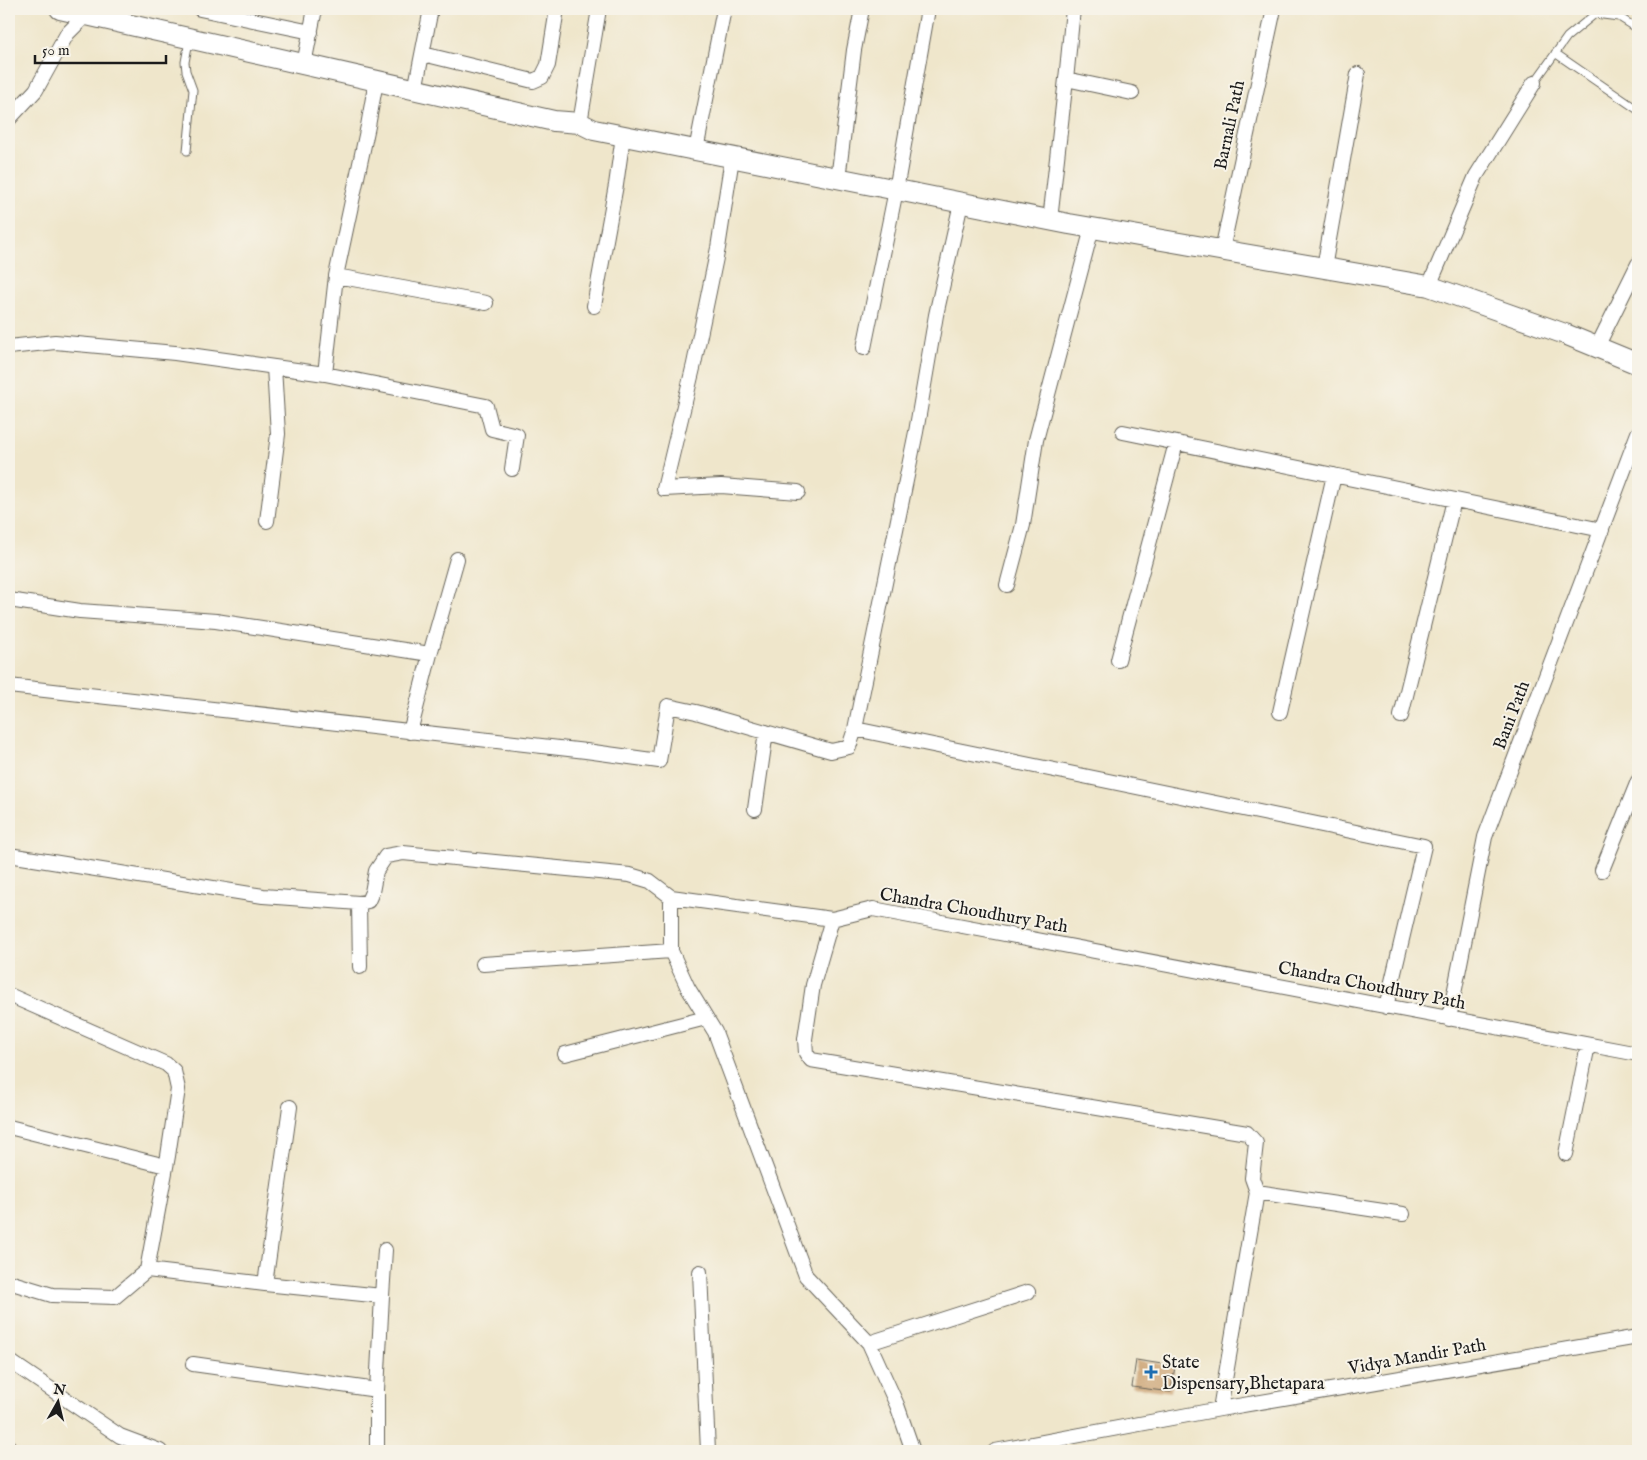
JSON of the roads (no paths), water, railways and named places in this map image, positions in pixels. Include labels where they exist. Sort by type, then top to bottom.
[{"type":"street","points":[[60,9],[554,121],[580,123],[594,130],[623,136],[1092,228],[1430,286],[1565,334],[1638,364]]},
{"type":"street","points":[[200,9],[311,32]]},
{"type":"street","points":[[304,64],[316,9]]},
{"type":"street","points":[[415,90],[431,9]]},
{"type":"street","points":[[423,54],[533,80],[542,76],[548,65],[557,9]]},
{"type":"street","points":[[580,123],[599,9]]},
{"type":"street","points":[[696,150],[724,9]]},
{"type":"street","points":[[838,178],[854,50],[862,9]]},
{"type":"street","points":[[864,348],[896,190],[928,9]]},
{"type":"street","points":[[1050,220],[1073,9]]},
{"type":"street","name":"Barnali Path","points":[[1222,250],[1274,9]]},
{"type":"street","points":[[9,119],[36,90],[67,34],[86,15]]},
{"type":"street","points":[[1324,268],[1358,74]]},
{"type":"street","points":[[1066,79],[1132,93]]},
{"type":"street","points":[[325,374],[336,276],[376,80]]},
{"type":"street","points":[[1430,286],[1476,176],[1534,83]]},
{"type":"street","points":[[594,306],[623,136]]},
{"type":"street","points":[[732,158],[718,248],[694,364],[664,489],[721,486],[798,492]]},
{"type":"street","points":[[9,686],[586,751],[659,762],[668,706],[696,712],[831,751],[849,747],[855,729],[916,432],[936,315],[961,203]]},
{"type":"street","points":[[1007,584],[1023,524],[1036,440],[1092,228]]},
{"type":"street","points":[[1596,347],[1638,264]]},
{"type":"street","points":[[336,276],[486,303]]},
{"type":"street","points":[[9,347],[55,342],[175,352],[325,374],[486,406],[492,429],[517,435],[512,469]]},
{"type":"street","points":[[267,521],[278,434],[274,366]]},
{"type":"street","points":[[1123,432],[1602,530]]},
{"type":"street","name":"Bani Path","points":[[1449,1018],[1485,837],[1638,434]]},
{"type":"street","points":[[1118,660],[1176,443]]},
{"type":"street","points":[[1280,712],[1334,475]]},
{"type":"street","points":[[1401,716],[1454,500]]},
{"type":"street","points":[[410,732],[457,558]]},
{"type":"street","points":[[9,600],[80,610],[216,621],[430,654]]},
{"type":"street","points":[[855,729],[1424,846],[1386,1007]]},
{"type":"street","points":[[755,810],[766,732]]},
{"type":"street","points":[[1602,870],[1638,781]]},
{"type":"street","points":[[9,855],[263,896],[359,903],[368,901],[372,892],[376,871],[386,856],[403,853],[630,876],[650,881],[671,897],[671,951],[688,988],[715,1032],[806,1276],[869,1343],[897,1405],[913,1451]]},
{"type":"street","name":"Chandra Choudhury Path","points":[[671,897],[832,919],[873,909],[1638,1054]]},
{"type":"street","points":[[359,903],[360,967]]},
{"type":"street","points":[[832,919],[813,985],[805,1039],[806,1054],[811,1060],[1247,1134],[1256,1143],[1252,1178],[1257,1192],[1220,1409]]},
{"type":"street","points":[[483,964],[671,951]]},
{"type":"street","points":[[9,995],[166,1064],[174,1071],[178,1089],[147,1270],[115,1297],[52,1296],[9,1282]]},
{"type":"street","points":[[565,1054],[706,1018]]},
{"type":"street","points":[[1566,1154],[1588,1044]]},
{"type":"street","points":[[265,1284],[290,1108]]},
{"type":"street","points":[[9,1127],[166,1166]]},
{"type":"street","points":[[1257,1192],[1403,1214]]},
{"type":"street","points":[[377,1451],[377,1390],[385,1250]]},
{"type":"street","points":[[147,1270],[382,1296]]},
{"type":"street","points":[[700,1272],[708,1451]]},
{"type":"street","points":[[869,1343],[1028,1292]]},
{"type":"street","name":"Vidya Mandir Path","points":[[995,1451],[1220,1409],[1638,1337]]},
{"type":"street","points":[[9,1362],[120,1436],[160,1451]]},
{"type":"street","points":[[193,1364],[377,1390]]},
{"type":"street","points":[[9,1447],[11,1451]]},
{"type":"lane","points":[[1534,83],[1567,36],[1595,14],[1619,17],[1638,29]]},
{"type":"lane","points":[[187,151],[193,90],[186,71],[185,62],[189,38]]},
{"type":"lane","points":[[1555,53],[1638,110]]},
{"type":"place","name":"State Dispensary,Bhetapara","points":[[1151,1372]]}]
